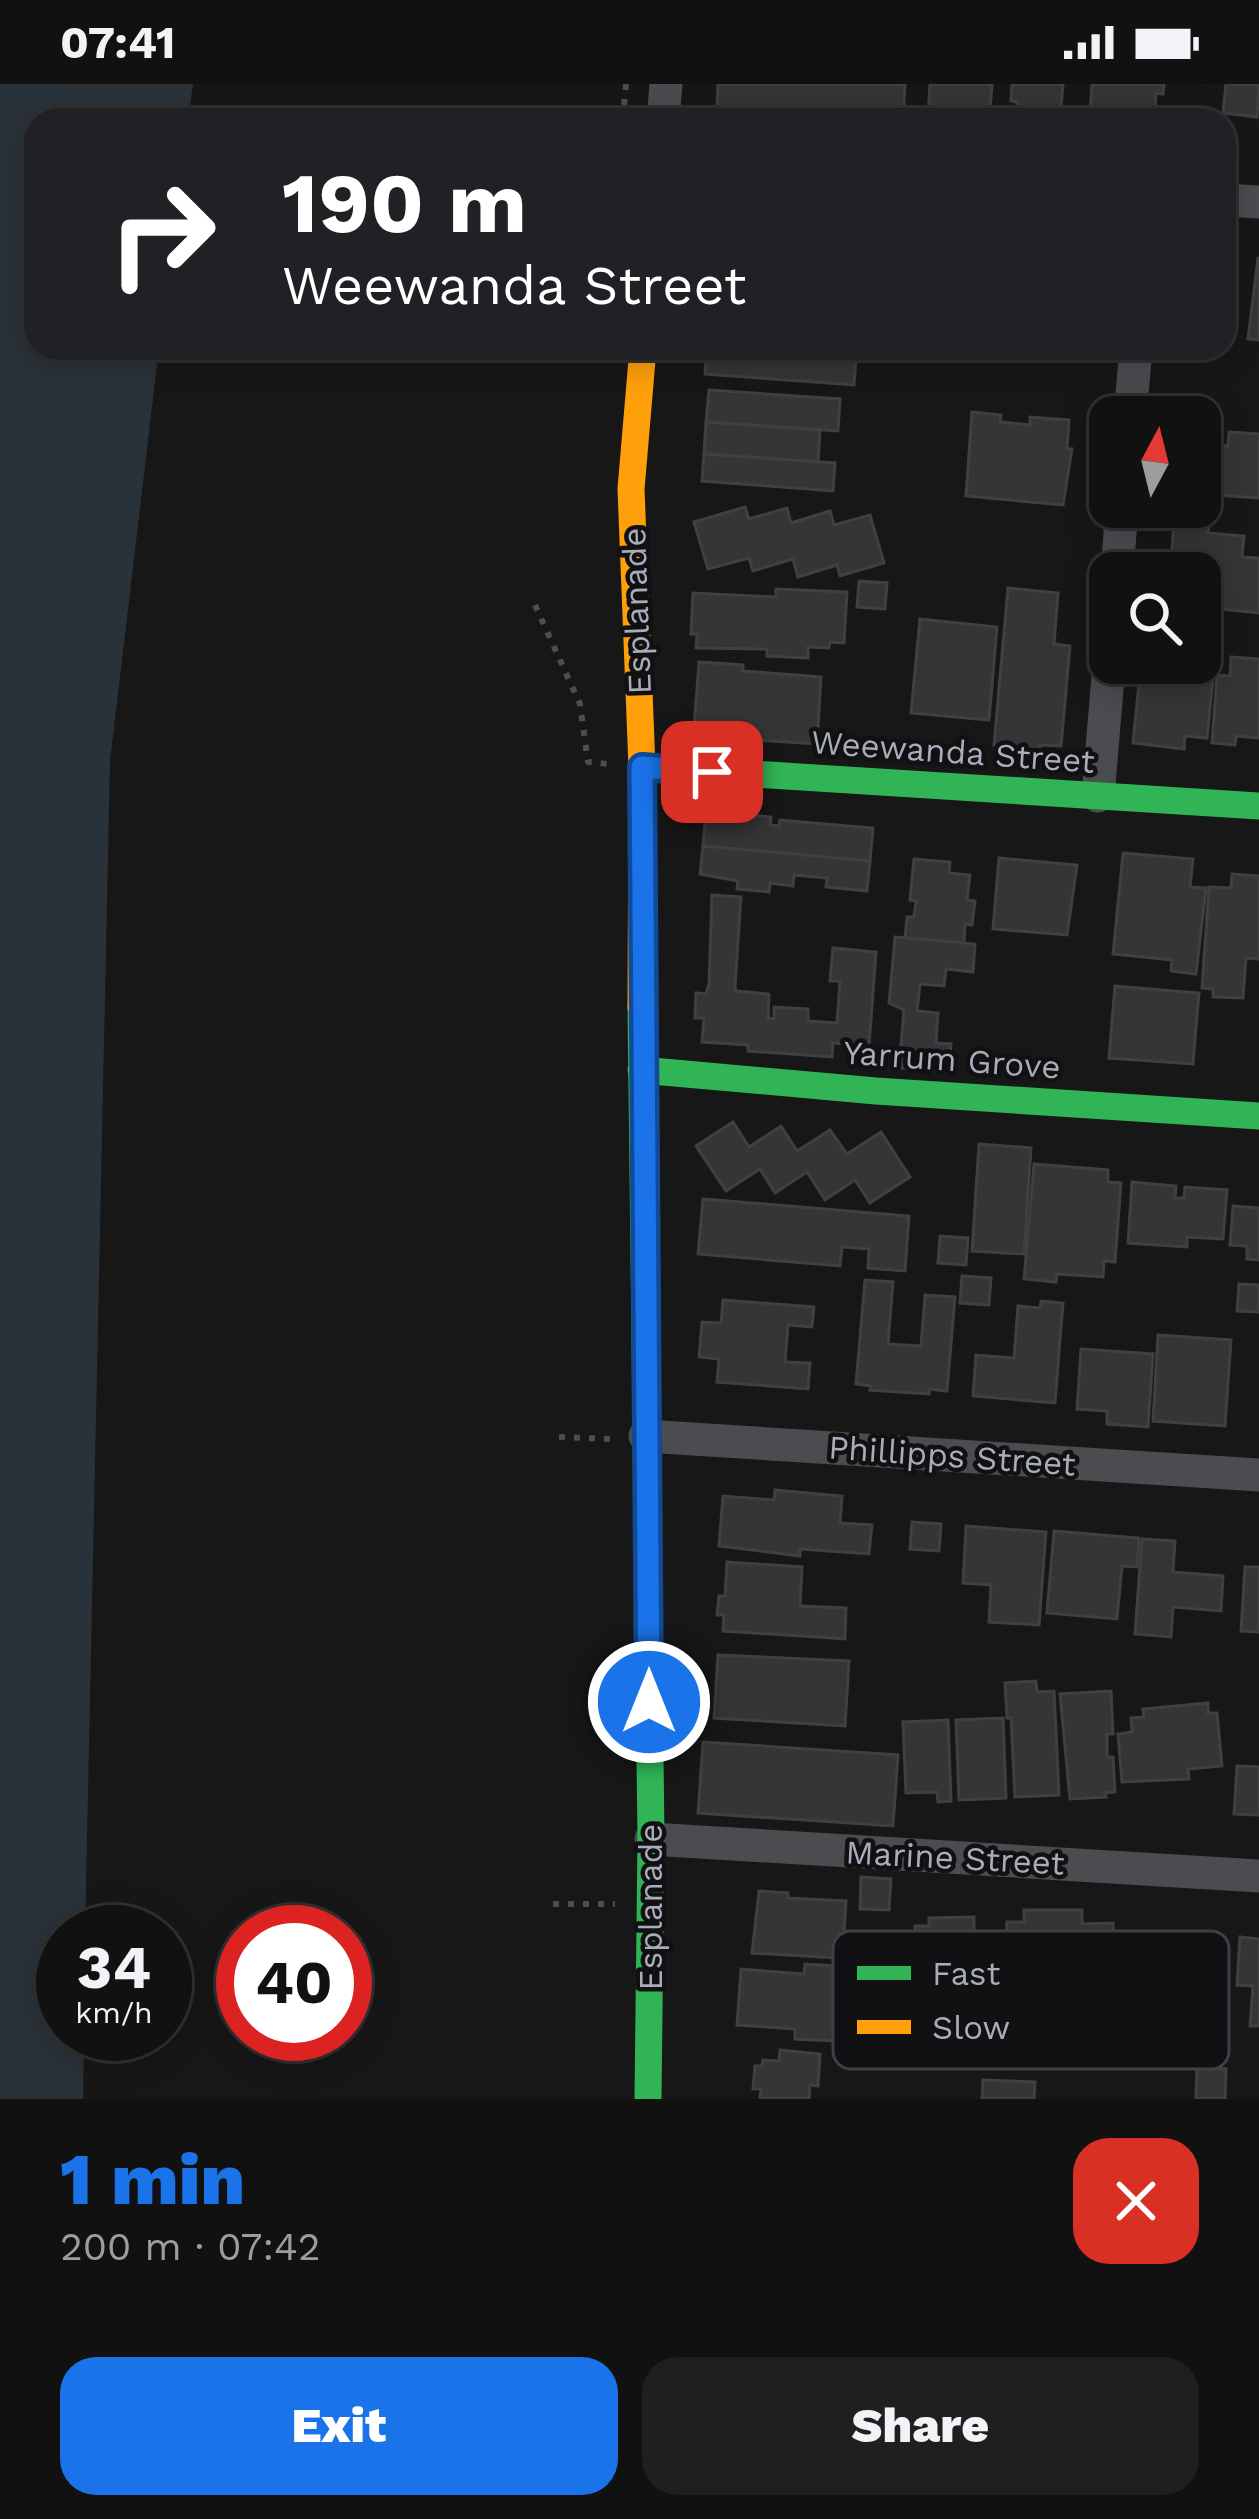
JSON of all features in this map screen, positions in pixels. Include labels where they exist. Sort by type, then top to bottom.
[{"type":"street","name":"Esplanade","points":[[642,360],[631,490],[642,767],[641,1070],[631,1437],[651,1839],[648,2099]]},
{"type":"street","points":[[1132,396],[1135,360]]},
{"type":"street","points":[[1098,796],[1107,684]]},
{"type":"street","name":"Weewanda Street","points":[[642,767],[1259,806]]},
{"type":"street","name":"Yarrum Grove","points":[[641,1070],[900,1093],[1259,1116]]},
{"type":"street","name":"Phillipps Street","points":[[631,1437],[1259,1475]]},
{"type":"street","name":"Marine Street","points":[[651,1839],[1259,1876]]},
{"type":"path","points":[[535,605],[580,704],[588,762],[604,764]]},
{"type":"path","points":[[559,1437],[631,1437]]},
{"type":"path","points":[[553,1904],[616,1904]]},
{"type":"shaded area","points":[[0,84],[193,84],[190,108],[24,108],[24,360],[158,360],[110,761],[86,1905],[36,1905],[36,2061],[84,2061],[83,2099],[0,2099]]},
{"type":"building","points":[[718,84],[905,84],[904,108],[717,107]]},
{"type":"building","points":[[930,84],[992,84],[990,108],[929,108]]},
{"type":"building","points":[[1012,84],[1063,84],[1061,108],[1017,108],[1017,102],[1011,101]]},
{"type":"building","points":[[1092,84],[1164,84],[1163,94],[1156,93],[1155,108],[1090,108]]},
{"type":"building","points":[[1226,84],[1259,84],[1257,117],[1224,108]]},
{"type":"building","points":[[1259,258],[1259,340],[1248,339]]},
{"type":"building","points":[[706,360],[856,360],[854,385],[705,374]]},
{"type":"building","points":[[709,390],[840,399],[838,431],[706,422]]},
{"type":"building","points":[[972,412],[1001,415],[1000,422],[1030,425],[1030,417],[1069,420],[1067,449],[1072,449],[1063,505],[966,496]]},
{"type":"building","points":[[706,422],[820,430],[818,462],[704,454]]},
{"type":"building","points":[[1229,432],[1259,434],[1259,498],[1221,495],[1221,445],[1228,446]]},
{"type":"building","points":[[704,454],[835,463],[833,491],[702,481]]},
{"type":"building","points":[[745,507],[749,519],[787,508],[791,523],[830,511],[834,525],[870,515],[884,563],[840,576],[837,565],[798,577],[793,559],[753,571],[749,558],[708,569],[694,522]]},
{"type":"building","points":[[1174,528],[1209,528],[1208,533],[1244,536],[1242,557],[1259,558],[1259,613],[1221,609],[1221,552],[1172,552]]},
{"type":"building","points":[[859,581],[887,583],[885,609],[857,607]]},
{"type":"building","points":[[1008,588],[1058,593],[1054,644],[1070,646],[1061,746],[1040,745],[1039,756],[1020,754],[1021,747],[994,745]]},
{"type":"building","points":[[776,589],[847,592],[844,643],[808,647],[808,658],[767,656],[767,649],[696,648],[697,634],[691,634],[693,593],[776,597]]},
{"type":"building","points":[[920,619],[997,627],[989,720],[911,713]]},
{"type":"building","points":[[1231,657],[1259,659],[1259,738],[1236,736],[1235,745],[1212,743],[1216,684],[1221,684],[1221,675],[1230,676]]},
{"type":"building","points":[[699,662],[821,677],[817,744],[739,739],[738,746],[693,742]]},
{"type":"building","points":[[1139,684],[1212,684],[1207,738],[1185,736],[1184,749],[1133,743]]},
{"type":"building","points":[[706,811],[771,817],[770,825],[779,826],[780,820],[873,828],[870,861],[703,846]]},
{"type":"building","points":[[703,846],[870,861],[867,891],[826,887],[827,878],[794,875],[793,886],[770,883],[769,892],[737,889],[738,881],[700,874]]},
{"type":"building","points":[[1123,853],[1193,859],[1190,887],[1206,888],[1196,974],[1171,971],[1172,960],[1113,954]]},
{"type":"building","points":[[999,858],[1077,865],[1067,935],[993,929]]},
{"type":"building","points":[[914,859],[950,862],[949,873],[970,875],[967,900],[975,901],[972,925],[965,924],[964,943],[905,938],[907,917],[914,917],[916,901],[910,900]]},
{"type":"building","points":[[1232,874],[1259,876],[1259,959],[1246,958],[1243,998],[1213,997],[1213,989],[1202,988],[1209,887],[1231,888]]},
{"type":"building","points":[[712,895],[741,897],[736,991],[769,994],[768,1018],[774,1019],[774,1007],[808,1009],[808,1021],[837,1023],[840,981],[830,981],[833,948],[876,952],[869,1046],[833,1043],[832,1057],[748,1051],[748,1045],[702,1042],[704,1018],[695,1018],[696,993],[706,994],[709,984]]},
{"type":"building","points":[[895,937],[975,944],[973,972],[946,969],[944,986],[920,984],[917,1011],[938,1013],[936,1043],[951,1044],[948,1072],[899,1068],[904,1010],[889,1003]]},
{"type":"building","points":[[1115,986],[1199,993],[1193,1064],[1109,1058]]},
{"type":"building","points":[[733,1122],[749,1147],[781,1126],[797,1151],[830,1130],[847,1154],[881,1132],[910,1177],[870,1203],[855,1180],[825,1200],[807,1172],[775,1193],[760,1169],[726,1191],[696,1146]]},
{"type":"building","points":[[979,1144],[1031,1148],[1024,1254],[972,1251]]},
{"type":"building","points":[[1034,1164],[1108,1170],[1108,1182],[1121,1183],[1115,1262],[1104,1261],[1103,1277],[1057,1274],[1056,1282],[1024,1279]]},
{"type":"building","points":[[1132,1182],[1176,1186],[1175,1198],[1184,1198],[1185,1187],[1227,1190],[1223,1239],[1187,1237],[1187,1247],[1128,1243]]},
{"type":"building","points":[[703,1199],[909,1216],[905,1271],[868,1268],[869,1249],[842,1247],[840,1266],[698,1254]]},
{"type":"building","points":[[1233,1206],[1259,1208],[1259,1260],[1247,1259],[1247,1246],[1230,1245]]},
{"type":"building","points":[[940,1236],[968,1238],[966,1265],[938,1263]]},
{"type":"building","points":[[962,1276],[991,1278],[989,1305],[960,1303]]},
{"type":"building","points":[[865,1280],[893,1282],[888,1344],[921,1346],[925,1295],[955,1297],[947,1391],[870,1390],[871,1386],[856,1384]]},
{"type":"building","points":[[1239,1284],[1259,1285],[1259,1312],[1237,1311]]},
{"type":"building","points":[[723,1300],[814,1307],[812,1327],[788,1325],[785,1362],[810,1363],[808,1389],[717,1382],[719,1359],[699,1357],[702,1322],[721,1323]]},
{"type":"building","points":[[1041,1301],[1063,1303],[1055,1403],[973,1396],[976,1355],[1014,1358],[1018,1306],[1040,1308]]},
{"type":"building","points":[[1158,1335],[1231,1340],[1225,1426],[1153,1421]]},
{"type":"building","points":[[1081,1349],[1153,1354],[1148,1427],[1107,1424],[1107,1411],[1077,1409]]},
{"type":"building","points":[[775,1490],[842,1496],[840,1523],[872,1525],[869,1554],[800,1549],[800,1556],[719,1546],[723,1496],[774,1500]]},
{"type":"building","points":[[912,1522],[941,1524],[939,1551],[910,1549]]},
{"type":"building","points":[[966,1526],[1046,1532],[1039,1625],[989,1622],[991,1585],[963,1583]]},
{"type":"building","points":[[1054,1531],[1139,1538],[1137,1567],[1122,1566],[1117,1619],[1047,1613]]},
{"type":"building","points":[[1142,1539],[1175,1541],[1173,1572],[1223,1576],[1221,1611],[1173,1607],[1171,1637],[1135,1634]]},
{"type":"building","points":[[727,1562],[802,1567],[800,1606],[846,1608],[845,1639],[723,1631],[724,1615],[717,1615],[719,1596],[725,1596]]},
{"type":"building","points":[[1245,1567],[1259,1567],[1259,1632],[1241,1631]]},
{"type":"building","points":[[718,1655],[849,1661],[845,1726],[714,1718]]},
{"type":"building","points":[[1036,1681],[1037,1692],[1054,1691],[1059,1795],[1015,1797],[1005,1683]]},
{"type":"building","points":[[1111,1691],[1113,1734],[1107,1734],[1107,1757],[1113,1757],[1115,1792],[1070,1799],[1060,1694]]},
{"type":"building","points":[[1208,1703],[1208,1713],[1217,1713],[1222,1766],[1188,1769],[1189,1779],[1122,1782],[1118,1734],[1132,1732],[1131,1718],[1144,1717],[1143,1709]]},
{"type":"building","points":[[1003,1718],[1006,1798],[959,1800],[956,1720]]},
{"type":"building","points":[[948,1720],[951,1801],[938,1802],[937,1792],[906,1793],[903,1722]]},
{"type":"building","points":[[703,1742],[898,1755],[893,1826],[698,1813]]},
{"type":"building","points":[[1237,1766],[1259,1767],[1259,1815],[1234,1814]]},
{"type":"building","points":[[861,1877],[891,1879],[889,1910],[860,1909]]},
{"type":"building","points":[[759,1891],[788,1893],[788,1898],[846,1901],[844,1931],[833,1931],[833,1958],[752,1953]]},
{"type":"building","points":[[1024,1910],[1082,1910],[1082,1924],[1113,1923],[1113,1931],[1007,1931],[1007,1922],[1024,1922]]},
{"type":"building","points":[[974,1917],[974,1931],[915,1931],[915,1926],[929,1926],[929,1918]]},
{"type":"building","points":[[1240,1937],[1259,1939],[1259,2026],[1250,2026],[1253,1986],[1237,1985]]},
{"type":"building","points":[[805,1964],[833,1966],[833,2041],[795,2039],[795,2029],[737,2025],[741,1969],[804,1974]]},
{"type":"building","points":[[780,2050],[820,2054],[818,2086],[810,2085],[809,2099],[760,2099],[761,2089],[753,2089],[755,2066],[762,2066],[763,2060],[779,2061]]},
{"type":"building","points":[[1197,2069],[1226,2069],[1225,2099],[1196,2099]]},
{"type":"building","points":[[983,2080],[1035,2082],[1034,2099],[982,2099]]},
{"type":"traffic: fast","points":[[642,767],[1259,806]]},
{"type":"traffic: fast","points":[[641,1006],[651,1839],[648,2099]]},
{"type":"traffic: fast","points":[[641,1070],[1259,1116]]},
{"type":"traffic: slow","points":[[641,1006],[642,767],[631,489],[642,360]]},
{"type":"route","points":[[649,1702],[642,767],[712,772]]}]
